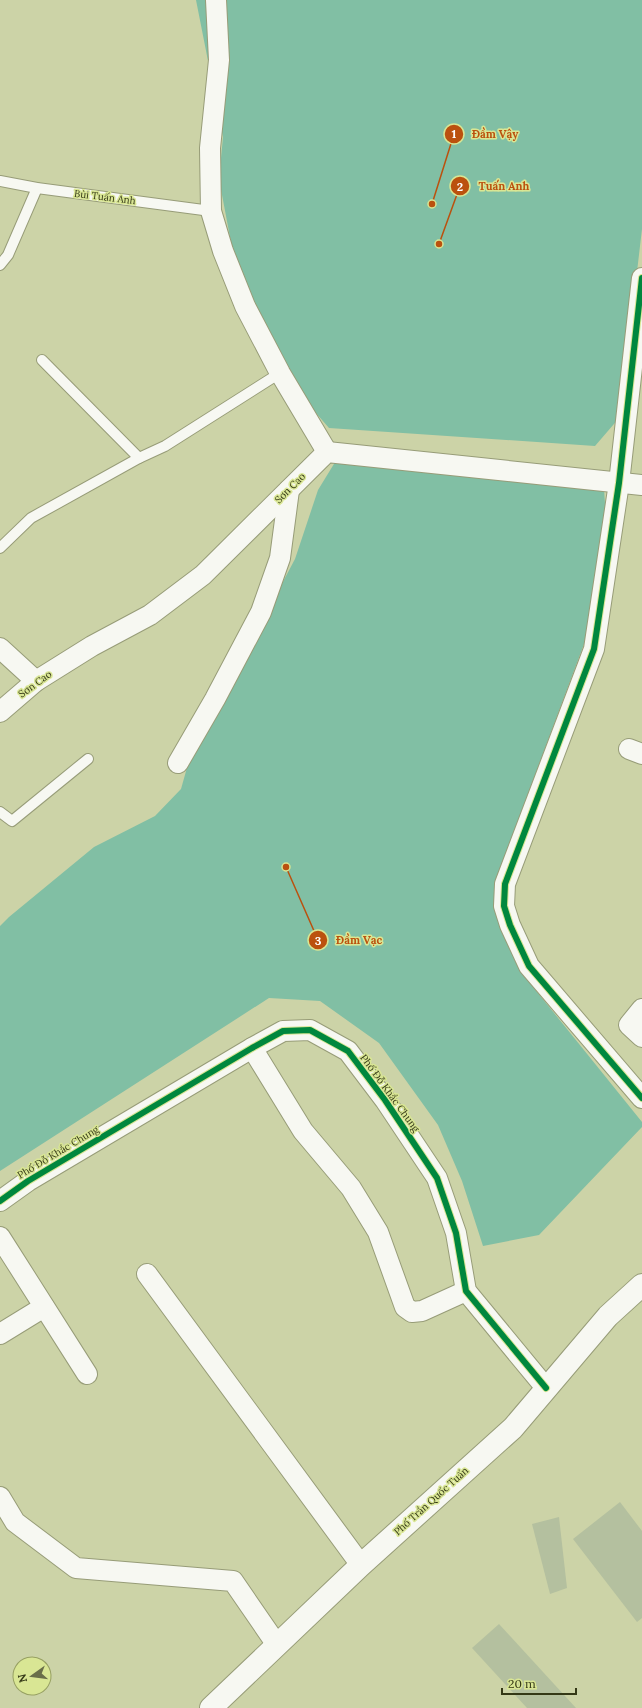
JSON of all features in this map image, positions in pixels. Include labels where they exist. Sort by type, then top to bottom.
[{"type":"street","points":[[216,0],[219,60],[210,148],[211,211],[223,251],[245,306],[280,373],[327,452],[642,485]]},
{"type":"street","points":[[642,278],[620,483],[594,649],[505,884],[504,906],[510,925],[529,966],[642,1098]]},
{"type":"street","name":"Sơn Cao","points":[[0,712],[36,681],[92,646],[150,615],[203,575],[327,452]]},
{"type":"street","points":[[178,763],[261,612],[280,558],[289,490]]},
{"type":"street","points":[[0,648],[36,681]]},
{"type":"street","points":[[642,1009],[629,1025],[642,1037]]},
{"type":"street","name":"Phố Đỗ Khắc Chung","points":[[0,1201],[28,1181],[252,1048],[282,1032],[310,1030],[348,1051],[386,1100],[437,1178],[456,1234],[466,1291],[546,1388]]},
{"type":"street","points":[[252,1048],[303,1131],[351,1188],[374,1226],[405,1307],[412,1312],[422,1311],[466,1291]]},
{"type":"street","points":[[0,1237],[87,1374]]},
{"type":"street","points":[[147,1274],[361,1565]]},
{"type":"street","name":"Phố Trần Quốc Tuấn","points":[[212,1708],[361,1565],[513,1428],[608,1316],[642,1286]]},
{"type":"street","points":[[0,1334],[44,1307]]},
{"type":"street","points":[[0,1497],[15,1522],[76,1568],[233,1582],[277,1645]]},
{"type":"lane","name":"Bùi Tuấn Anh","points":[[0,181],[37,188],[211,211]]},
{"type":"lane","points":[[0,265],[8,255],[37,188]]},
{"type":"lane","points":[[42,360],[139,458]]},
{"type":"lane","points":[[0,548],[31,518],[139,458],[166,446],[280,373]]},
{"type":"lane","points":[[0,812],[12,821],[88,759]]},
{"type":"shaded area","points":[[196,0],[642,0],[642,229],[620,417],[595,446],[329,428],[302,397],[237,274],[219,179],[223,137]]},
{"type":"shaded area","points":[[337,459],[604,489],[606,518],[584,644],[510,842],[495,888],[521,972],[642,1122],[642,1127],[539,1235],[483,1246],[462,1181],[438,1125],[379,1043],[320,1001],[269,998],[0,1171],[0,926],[94,847],[155,816],[181,789],[190,757],[295,559],[318,490]]},
{"type":"building","points":[[620,1502],[642,1531],[642,1618],[637,1622],[573,1539]]},
{"type":"building","points":[[559,1517],[567,1588],[550,1594],[532,1524]]},
{"type":"building","points":[[499,1624],[576,1708],[527,1708],[472,1648]]},
{"type":"cycle path","points":[[642,278],[619,483],[594,649],[505,884],[504,906],[510,925],[529,966],[642,1098]]},
{"type":"cycle path","points":[[0,1201],[28,1181],[252,1048],[283,1031],[310,1030],[348,1051],[385,1100],[437,1178],[456,1233],[466,1291],[546,1388]]},
{"type":"place","name":"Đầm Vậy","points":[[432,204]]},
{"type":"place","name":"Tuấn Anh","points":[[439,244]]},
{"type":"place","name":"Đầm Vạc","points":[[286,867]]}]
